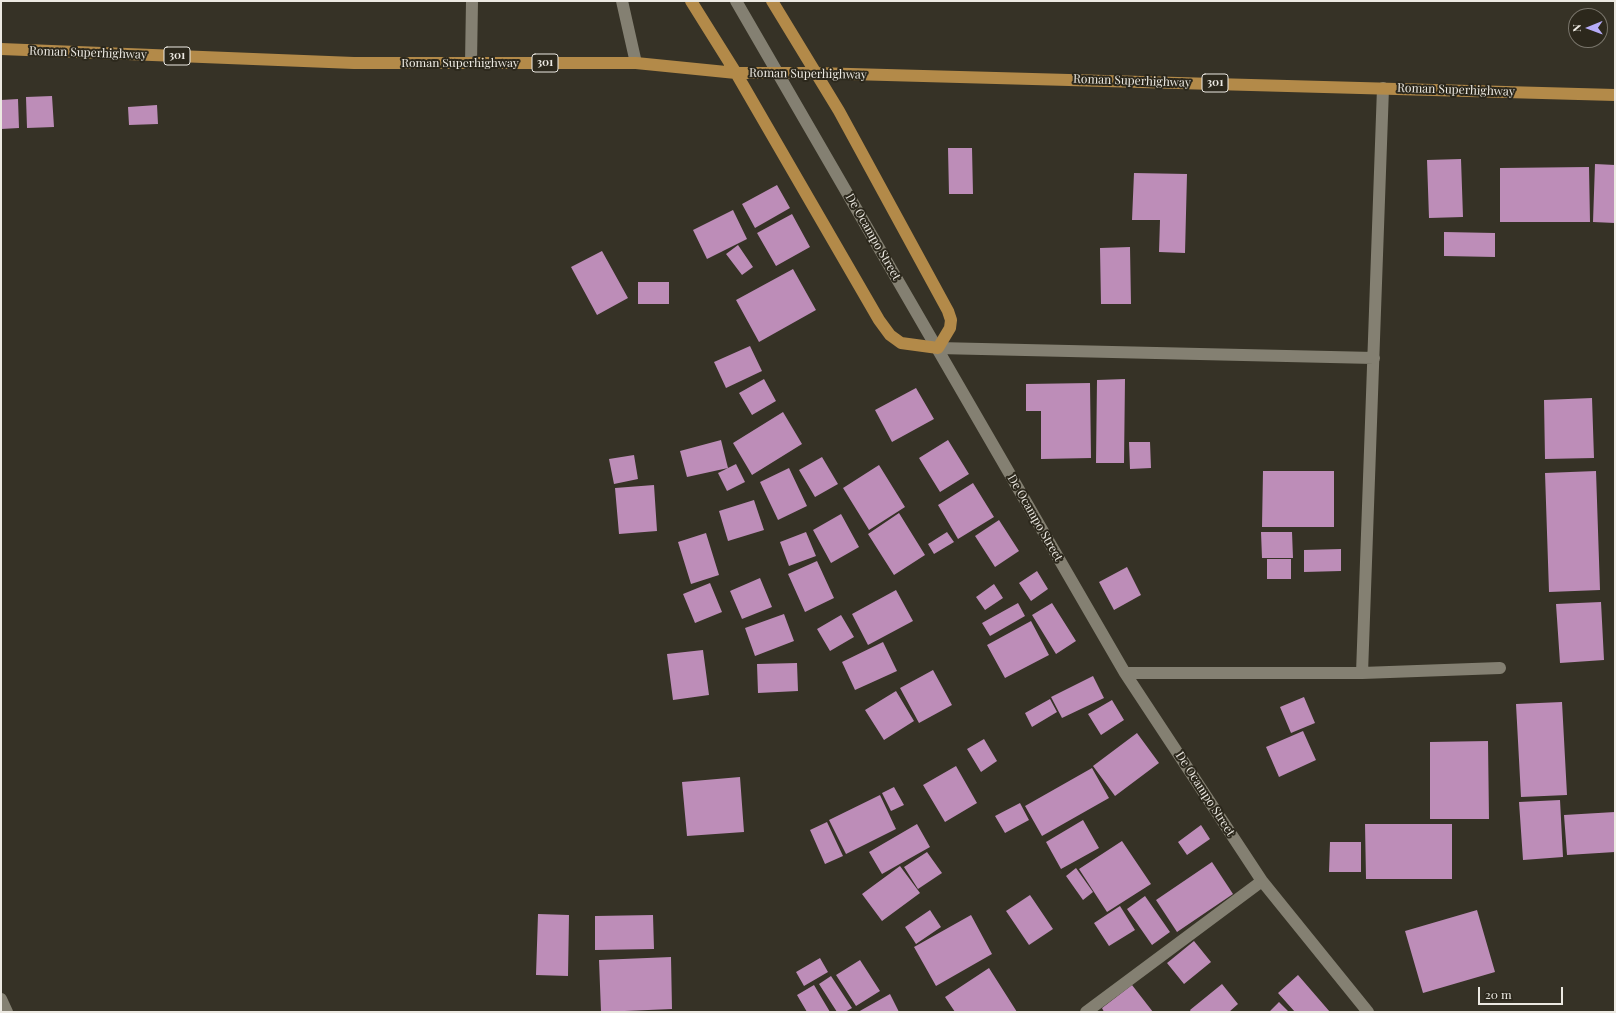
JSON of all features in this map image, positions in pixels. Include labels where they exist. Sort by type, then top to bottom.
[{"type":"main road","points":[[691,1],[736,73],[879,320],[890,335],[901,343],[938,348],[950,328],[951,320],[948,311],[838,111],[772,1]]},
{"type":"main road","name":"Roman Superhighway","points":[[1,49],[354,63],[636,64],[736,73],[814,73],[1615,95]]},
{"type":"street","points":[[471,63],[472,1]]},
{"type":"street","points":[[622,1],[636,64]]},
{"type":"street","name":"De Ocampo Street","points":[[736,1],[1125,673],[1262,881],[1368,1012]]},
{"type":"street","points":[[1362,673],[1383,88]]},
{"type":"street","points":[[938,348],[1374,358]]},
{"type":"street","points":[[1125,673],[1362,673],[1500,668]]},
{"type":"street","points":[[1086,1012],[1262,881]]},
{"type":"street","points":[[1,999],[7,1012]]},
{"type":"building","points":[[52,96],[54,127],[27,128],[26,97]]},
{"type":"building","points":[[18,99],[19,128],[1,129],[1,100]]},
{"type":"building","points":[[157,105],[158,124],[129,125],[128,107]]},
{"type":"building","points":[[948,148],[972,148],[973,194],[949,194]]},
{"type":"building","points":[[1461,159],[1463,217],[1429,218],[1427,160]]},
{"type":"building","points":[[1595,164],[1615,165],[1615,223],[1593,222]]},
{"type":"building","points":[[1589,167],[1590,222],[1500,222],[1500,168]]},
{"type":"building","points":[[1134,173],[1187,174],[1185,253],[1159,252],[1160,220],[1132,220]]},
{"type":"building","points":[[777,185],[790,208],[755,228],[742,204]]},
{"type":"building","points":[[733,210],[747,239],[707,259],[693,230]]},
{"type":"building","points":[[792,214],[810,247],[776,266],[757,233]]},
{"type":"building","points":[[1444,232],[1495,233],[1495,257],[1444,256]]},
{"type":"building","points":[[738,245],[753,267],[742,275],[726,254]]},
{"type":"building","points":[[1130,247],[1131,304],[1101,304],[1100,248]]},
{"type":"building","points":[[602,251],[628,298],[597,315],[571,267]]},
{"type":"building","points":[[793,269],[816,310],[759,342],[736,300]]},
{"type":"building","points":[[638,282],[669,282],[669,304],[638,304]]},
{"type":"building","points":[[750,346],[762,371],[726,388],[714,362]]},
{"type":"building","points":[[764,379],[776,401],[752,415],[739,393]]},
{"type":"building","points":[[1125,379],[1124,463],[1096,463],[1097,380]]},
{"type":"building","points":[[1090,383],[1091,458],[1041,459],[1041,411],[1026,411],[1026,384]]},
{"type":"building","points":[[916,388],[934,419],[892,442],[875,410]]},
{"type":"building","points":[[1592,398],[1594,458],[1545,459],[1544,400]]},
{"type":"building","points":[[783,412],[802,444],[752,475],[733,443]]},
{"type":"building","points":[[721,440],[728,468],[687,477],[680,451]]},
{"type":"building","points":[[948,440],[969,474],[940,492],[919,458]]},
{"type":"building","points":[[1129,442],[1150,442],[1151,468],[1130,469]]},
{"type":"building","points":[[634,455],[638,479],[614,484],[609,459]]},
{"type":"building","points":[[822,457],[838,484],[815,497],[799,470]]},
{"type":"building","points":[[736,464],[745,482],[727,491],[718,473]]},
{"type":"building","points":[[879,465],[905,507],[869,530],[843,488]]},
{"type":"building","points":[[789,468],[807,506],[778,520],[760,482]]},
{"type":"building","points":[[1263,471],[1334,471],[1334,527],[1262,527]]},
{"type":"building","points":[[1596,471],[1600,590],[1549,592],[1545,473]]},
{"type":"building","points":[[973,483],[994,517],[958,539],[938,505]]},
{"type":"building","points":[[654,485],[657,531],[619,534],[615,488]]},
{"type":"building","points":[[754,500],[764,530],[728,541],[719,511]]},
{"type":"building","points":[[899,513],[925,555],[894,575],[868,534]]},
{"type":"building","points":[[841,514],[859,547],[831,563],[813,530]]},
{"type":"building","points":[[999,520],[1019,551],[995,567],[975,536]]},
{"type":"building","points":[[806,532],[816,556],[789,566],[780,542]]},
{"type":"building","points":[[947,532],[954,542],[934,554],[928,544]]},
{"type":"building","points":[[1261,532],[1292,532],[1293,558],[1262,558]]},
{"type":"building","points":[[706,533],[719,575],[691,584],[678,542]]},
{"type":"building","points":[[1341,549],[1341,571],[1304,572],[1304,550]]},
{"type":"building","points":[[1267,559],[1291,559],[1291,579],[1267,579]]},
{"type":"building","points":[[817,561],[834,598],[805,612],[788,574]]},
{"type":"building","points":[[1127,567],[1141,595],[1114,610],[1099,582]]},
{"type":"building","points":[[1037,571],[1048,589],[1031,601],[1019,583]]},
{"type":"building","points":[[760,578],[772,607],[742,619],[730,591]]},
{"type":"building","points":[[710,583],[722,612],[695,623],[683,594]]},
{"type":"building","points":[[994,584],[1003,598],[985,610],[976,597]]},
{"type":"building","points":[[896,590],[913,621],[868,645],[852,614]]},
{"type":"building","points":[[1601,602],[1604,660],[1560,663],[1556,604]]},
{"type":"building","points":[[1018,603],[1025,616],[990,636],[982,623]]},
{"type":"building","points":[[1052,603],[1076,641],[1056,654],[1032,615]]},
{"type":"building","points":[[784,614],[794,641],[755,656],[745,628]]},
{"type":"building","points":[[841,615],[854,637],[830,651],[817,629]]},
{"type":"building","points":[[1031,621],[1049,655],[1005,678],[987,645]]},
{"type":"building","points":[[883,642],[897,671],[855,690],[842,662]]},
{"type":"building","points":[[703,650],[709,695],[673,700],[667,654]]},
{"type":"building","points":[[797,663],[798,691],[758,693],[757,664]]},
{"type":"building","points":[[933,670],[952,705],[919,723],[900,688]]},
{"type":"building","points":[[1093,676],[1104,698],[1062,718],[1051,697]]},
{"type":"building","points":[[896,691],[914,721],[884,740],[865,710]]},
{"type":"building","points":[[1304,697],[1315,723],[1291,733],[1280,707]]},
{"type":"building","points":[[1050,699],[1057,712],[1032,727],[1025,713]]},
{"type":"building","points":[[1112,700],[1124,720],[1101,735],[1088,714]]},
{"type":"building","points":[[1562,702],[1567,795],[1521,797],[1516,704]]},
{"type":"building","points":[[1303,731],[1316,760],[1279,777],[1266,747]]},
{"type":"building","points":[[1137,733],[1159,763],[1115,796],[1093,766]]},
{"type":"building","points":[[984,739],[997,761],[981,772],[967,749]]},
{"type":"building","points":[[1488,741],[1489,819],[1430,819],[1430,742]]},
{"type":"building","points":[[956,766],[977,803],[945,822],[923,785]]},
{"type":"building","points":[[1092,768],[1109,798],[1042,836],[1025,806]]},
{"type":"building","points":[[740,777],[744,832],[687,836],[682,782]]},
{"type":"building","points":[[894,787],[904,805],[891,811],[882,793]]},
{"type":"building","points":[[880,795],[896,829],[846,854],[829,820]]},
{"type":"building","points":[[1560,800],[1563,857],[1523,860],[1519,802]]},
{"type":"building","points":[[1020,803],[1029,820],[1005,833],[995,816]]},
{"type":"building","points":[[1615,812],[1615,852],[1567,855],[1564,815]]},
{"type":"building","points":[[1083,820],[1099,848],[1061,869],[1046,842]]},
{"type":"building","points":[[827,822],[843,856],[825,864],[810,830]]},
{"type":"building","points":[[917,824],[930,847],[882,874],[869,852]]},
{"type":"building","points":[[1365,824],[1452,824],[1452,879],[1366,879]]},
{"type":"building","points":[[1201,825],[1210,839],[1187,855],[1178,842]]},
{"type":"building","points":[[1122,841],[1151,884],[1107,912],[1079,869]]},
{"type":"building","points":[[1330,842],[1361,842],[1361,872],[1329,872]]},
{"type":"building","points":[[927,852],[942,873],[918,889],[904,867]]},
{"type":"building","points":[[1212,862],[1233,894],[1177,932],[1156,900]]},
{"type":"building","points":[[900,866],[920,893],[882,921],[862,894]]},
{"type":"building","points":[[1076,868],[1093,892],[1083,900],[1066,876]]},
{"type":"building","points":[[1030,895],[1053,929],[1029,945],[1006,911]]},
{"type":"building","points":[[1145,896],[1170,932],[1152,945],[1127,909]]},
{"type":"building","points":[[1120,906],[1135,930],[1109,946],[1094,923]]},
{"type":"building","points":[[930,910],[941,927],[916,944],[905,927]]},
{"type":"building","points":[[1477,910],[1495,972],[1423,993],[1405,931]]},
{"type":"building","points":[[538,914],[569,915],[568,976],[536,975]]},
{"type":"building","points":[[653,915],[654,949],[595,950],[595,916]]},
{"type":"building","points":[[971,915],[992,954],[936,986],[914,947]]},
{"type":"building","points":[[1194,941],[1211,962],[1184,984],[1167,963]]},
{"type":"building","points":[[671,957],[672,1009],[601,1012],[599,960]]},
{"type":"building","points":[[820,958],[828,972],[804,986],[796,972]]},
{"type":"building","points":[[860,960],[880,991],[856,1006],[836,975]]},
{"type":"building","points":[[989,968],[1017,1012],[955,1012],[945,997]]},
{"type":"building","points":[[1298,975],[1330,1012],[1295,1012],[1278,993]]},
{"type":"building","points":[[831,976],[852,1008],[845,1012],[837,1012],[819,984]]},
{"type":"building","points":[[1222,984],[1238,1004],[1229,1012],[1191,1012],[1190,1010]]},
{"type":"building","points":[[814,985],[830,1012],[807,1012],[797,995]]},
{"type":"building","points":[[1132,985],[1153,1012],[1104,1012],[1102,1008]]},
{"type":"building","points":[[890,994],[899,1012],[858,1012]]},
{"type":"building","points":[[1279,1002],[1289,1012],[1269,1012]]}]
